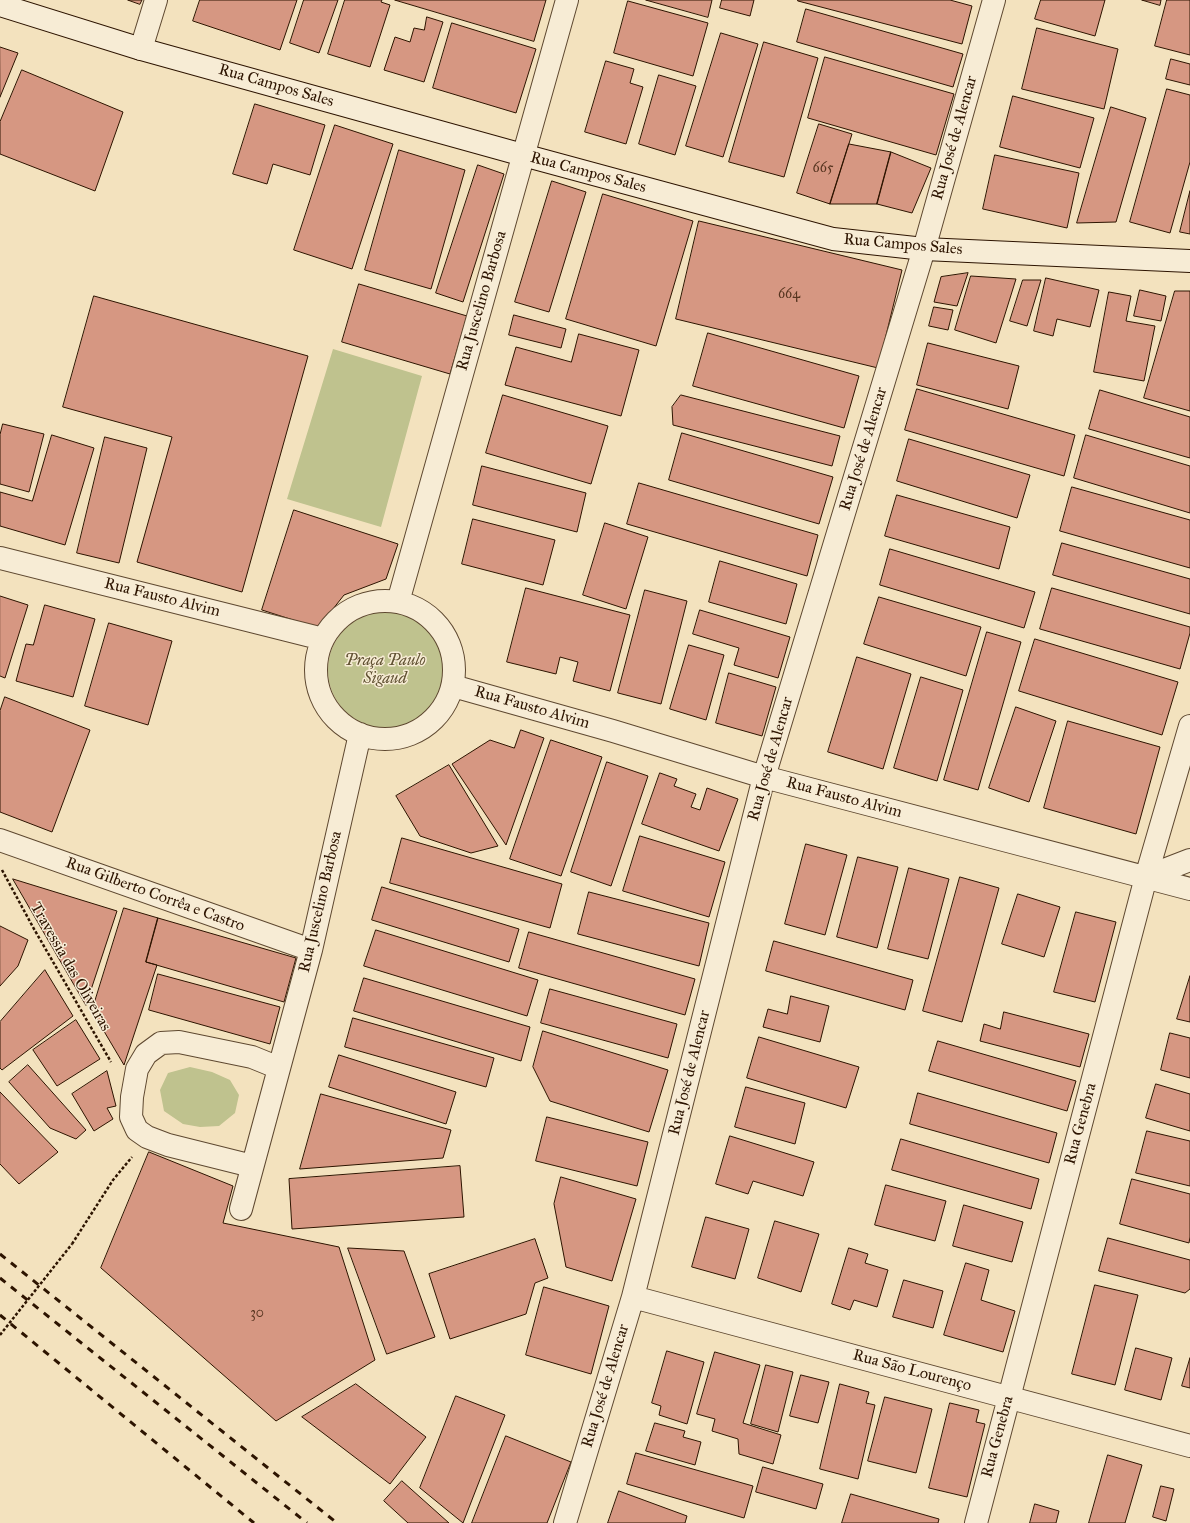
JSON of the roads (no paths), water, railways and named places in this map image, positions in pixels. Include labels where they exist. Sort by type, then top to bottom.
[{"type":"street","points":[[141,48],[156,0]]},
{"type":"street","name":"Rua Juscelino Barbosa","points":[[398,602],[567,0]]},
{"type":"street","name":"Rua José de Alencar","points":[[565,1523],[633,1297],[764,777],[924,249],[994,0]]},
{"type":"street","name":"Rua Campos Sales","points":[[0,5],[141,48],[833,240],[924,249],[1190,261]]},
{"type":"street","name":"Rua Fausto Alvim","points":[[0,558],[323,639]]},
{"type":"street","points":[[380,601],[398,602],[419,609],[436,623],[449,642],[454,663],[453,686],[444,707],[428,725],[407,736],[384,739],[360,734],[340,722],[326,705],[317,684],[317,661],[323,639],[333,624],[347,612],[362,604],[380,601]]},
{"type":"street","name":"Rua Fausto Alvim","points":[[453,686],[612,731],[764,777],[1190,889]]},
{"type":"street","name":"Rua Genebra","points":[[976,1523],[1146,877],[1190,726]]},
{"type":"street","name":"Rua Juscelino Barbosa","points":[[241,1209],[311,950],[360,734]]},
{"type":"street","name":"Rua Gilberto Corrêa e Castro","points":[[0,840],[311,950]]},
{"type":"street","points":[[1146,877],[1190,860]]},
{"type":"street","points":[[252,1166],[168,1145],[147,1137],[137,1130],[131,1117],[132,1097],[137,1069],[146,1054],[161,1043],[178,1042],[252,1057],[279,1068]]},
{"type":"street","name":"Rua São Lourenço","points":[[633,1297],[1190,1446]]},
{"type":"railway","points":[[0,1254],[337,1523]]},
{"type":"railway","points":[[0,1278],[307,1523]]},
{"type":"railway","points":[[0,1315],[254,1523]]},
{"type":"park label","name":"Praça Paulo Sigaud","points":[[385,670]]}]
